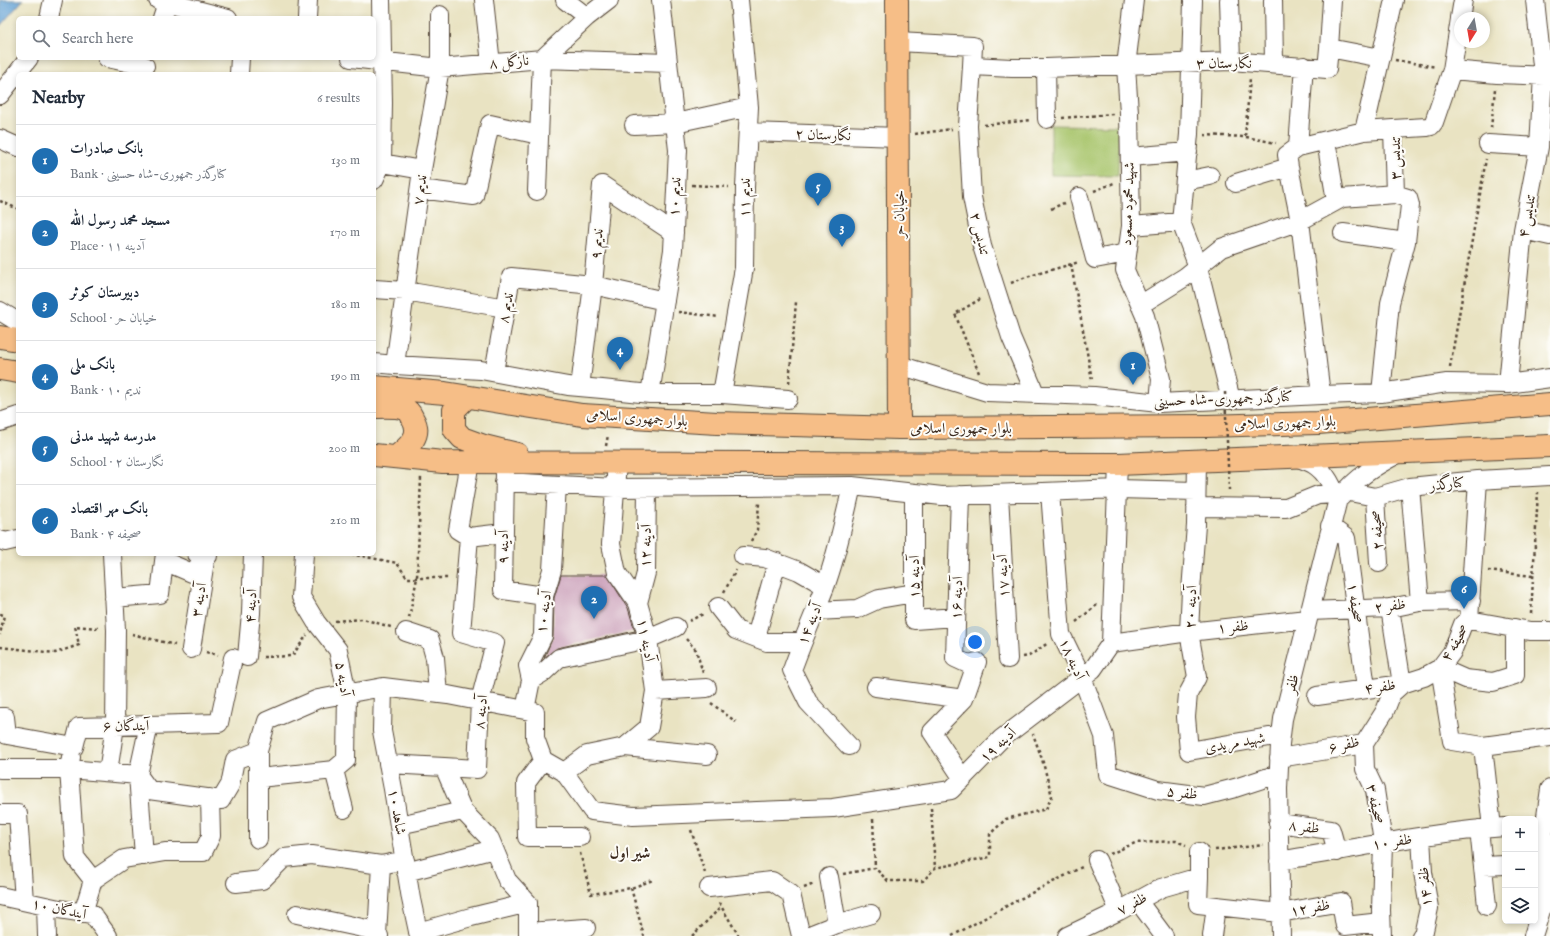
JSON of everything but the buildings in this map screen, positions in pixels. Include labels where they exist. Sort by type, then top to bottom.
[{"type":"main road","name":"خیابان حر","points":[[898,0],[899,428]]},
{"type":"main road","points":[[0,337],[16,340]]},
{"type":"main road","points":[[0,369],[16,372]]},
{"type":"main road","name":"بلوار جمهوری اسلامی","points":[[376,387],[445,393],[582,415],[717,423],[899,428],[1206,426],[1318,423],[1550,404]]},
{"type":"main road","points":[[467,397],[454,410],[454,429],[462,438],[484,446],[548,462]]},
{"type":"main road","points":[[376,407],[405,409],[410,413],[415,422],[415,437],[412,444],[396,457]]},
{"type":"main road","points":[[376,455],[443,462],[470,462],[504,472],[548,462],[1118,464],[1550,446]]},
{"type":"street","points":[[49,16],[53,0]]},
{"type":"street","points":[[307,16],[308,0]]},
{"type":"street","points":[[376,176],[382,163],[378,103],[382,62],[380,0]]},
{"type":"street","points":[[484,0],[491,64]]},
{"type":"street","points":[[565,0],[587,17]]},
{"type":"street","points":[[537,190],[542,59],[587,17],[609,0]]},
{"type":"street","name":"ندیم ۱۰","points":[[650,394],[673,250],[678,150],[661,0]]},
{"type":"street","name":"ندیم ۱۱","points":[[722,394],[744,268],[745,187],[749,106],[739,0]]},
{"type":"street","name":"شهید محمود مسعود","points":[[1134,0],[1126,66],[1129,113],[1131,226],[1125,270],[1145,316],[1161,380],[1159,403]]},
{"type":"street","points":[[1193,0],[1189,143],[1181,222],[1198,266],[1228,396]]},
{"type":"street","points":[[1229,0],[1231,61]]},
{"type":"street","points":[[1273,0],[1274,64]]},
{"type":"street","points":[[1332,0],[1329,48],[1381,58]]},
{"type":"street","points":[[1364,131],[1394,0]]},
{"type":"street","name":"تندیس ۳","points":[[1461,12],[1463,0]]},
{"type":"street","name":"تندیس ۴","points":[[1508,384],[1523,230],[1543,167],[1539,147],[1547,75],[1535,0]]},
{"type":"street","points":[[164,5],[218,16]]},
{"type":"street","name":"ندیم ۷","points":[[395,365],[422,170],[440,68],[440,15]]},
{"type":"street","points":[[898,42],[972,46],[972,66]]},
{"type":"street","name":"نگارستان ۳","points":[[972,66],[1046,68],[1231,61],[1327,69],[1329,48]]},
{"type":"street","name":"تندیس ۳","points":[[1381,394],[1390,303],[1406,242],[1410,201],[1408,198],[1395,194],[1393,129],[1431,126],[1434,122],[1452,70],[1455,48]]},
{"type":"street","name":"نازگل ۸","points":[[366,60],[440,68],[542,59],[668,62]]},
{"type":"street","points":[[18,72],[27,60]]},
{"type":"street","points":[[116,60],[145,66]]},
{"type":"street","points":[[238,72],[240,60]]},
{"type":"street","name":"تندیس ۲","points":[[972,66],[968,126],[972,197],[982,246],[1011,337],[1035,393]]},
{"type":"street","points":[[1298,147],[1304,66]]},
{"type":"street","points":[[1046,68],[1046,119]]},
{"type":"street","points":[[1452,70],[1497,74],[1547,75]]},
{"type":"street","points":[[0,95],[16,75]]},
{"type":"street","points":[[634,125],[675,123],[749,106]]},
{"type":"street","points":[[420,189],[474,196],[490,124],[539,135]]},
{"type":"street","points":[[1321,395],[1300,221],[1288,167],[1288,155],[1298,147],[1326,140],[1364,131],[1393,129]]},
{"type":"street","name":"نگارستان ۲","points":[[748,132],[899,137]]},
{"type":"street","points":[[0,139],[16,146]]},
{"type":"street","points":[[1326,140],[1336,201]]},
{"type":"street","points":[[1130,157],[1189,143]]},
{"type":"street","points":[[1488,144],[1539,147]]},
{"type":"street","points":[[382,163],[422,170]]},
{"type":"street","points":[[1236,183],[1288,167]]},
{"type":"street","points":[[1185,181],[1210,176]]},
{"type":"street","name":"ندیم ۹","points":[[580,388],[593,285],[602,185],[674,233]]},
{"type":"street","points":[[1140,305],[1185,277],[1221,248],[1300,221],[1342,198],[1395,194]]},
{"type":"street","points":[[1078,198],[1095,259],[1127,253]]},
{"type":"street","points":[[1131,226],[1181,222]]},
{"type":"street","points":[[1523,230],[1550,236]]},
{"type":"street","points":[[1343,233],[1406,242]]},
{"type":"street","name":"ندیم ۸","points":[[494,372],[511,277],[593,285]]},
{"type":"street","points":[[593,285],[664,305]]},
{"type":"street","points":[[376,288],[405,291],[506,308]]},
{"type":"street","points":[[0,310],[16,313]]},
{"type":"street","points":[[0,310],[16,321]]},
{"type":"street","points":[[376,363],[481,370],[580,388],[602,390],[650,394],[722,394],[788,399]]},
{"type":"street","name":"کنارگذر جمهوری-شاه حسینی","points":[[899,365],[986,392],[1094,396],[1159,403],[1204,402],[1228,396],[1381,394],[1448,383],[1508,384],[1550,378]]},
{"type":"street","points":[[602,390],[604,416]]},
{"type":"street","points":[[1204,402],[1206,426]]},
{"type":"street","points":[[0,422],[16,417]]},
{"type":"street","points":[[1295,456],[1314,464],[1327,477],[1339,496],[1362,476],[1379,464],[1402,452]]},
{"type":"street","name":"آدینه ۲۰","points":[[1189,751],[1186,717],[1188,694],[1197,677],[1189,632],[1196,525],[1197,461]]},
{"type":"street","points":[[470,462],[458,530],[470,537],[503,532]]},
{"type":"street","name":"آدینه ۱۱","points":[[564,772],[587,755],[625,747],[649,727],[655,691],[648,639],[638,603],[617,573],[611,544],[615,488],[611,462]]},
{"type":"street","points":[[1111,643],[1118,464]]},
{"type":"street","name":"کنارگذر","points":[[504,472],[557,485],[615,488],[852,486],[942,496],[1118,489],[1286,508],[1318,495],[1375,497],[1410,487],[1478,480],[1544,476]]},
{"type":"street","name":"آدینه ۹","points":[[504,472],[503,590],[544,596]]},
{"type":"street","name":"صحیفه ۴","points":[[1478,480],[1469,620],[1463,624],[1452,652],[1440,668],[1452,741],[1483,746]]},
{"type":"street","name":"آدینه ۱۰","points":[[525,710],[531,680],[528,666],[543,636],[544,596],[552,570],[557,485]]},
{"type":"street","name":"آدینه ۱۴","points":[[848,746],[808,702],[792,670],[801,642],[825,586],[843,525],[852,486]]},
{"type":"street","points":[[1410,487],[1420,602]]},
{"type":"street","name":"آدینه ۱۲","points":[[638,603],[646,573],[647,488]]},
{"type":"street","name":"آدینه ۱۸","points":[[1050,492],[1060,634],[1082,677],[1104,736],[1108,774]]},
{"type":"street","name":"آدینه ۱۵","points":[[914,493],[914,620],[956,617]]},
{"type":"street","name":"آدینه ۱۷","points":[[999,494],[1008,659]]},
{"type":"street","name":"آدینه ۱۶","points":[[960,495],[955,658],[968,664],[977,662],[964,699],[932,732],[962,779]]},
{"type":"street","name":"ظفر","points":[[1281,936],[1278,823],[1279,766],[1283,719],[1330,526],[1339,496]]},
{"type":"street","name":"صحیفه ۲","points":[[1375,497],[1379,563]]},
{"type":"street","name":"صحیفه ۱","points":[[1330,526],[1346,538],[1366,688]]},
{"type":"street","name":"آدینه ۸","points":[[444,767],[477,770],[480,701],[495,643],[461,633],[470,537]]},
{"type":"street","points":[[0,540],[5,542],[16,539]]},
{"type":"street","points":[[108,772],[116,726],[116,630],[112,556]]},
{"type":"street","points":[[114,598],[160,594],[165,557],[192,573],[204,556]]},
{"type":"street","name":"آدینه ۳","points":[[191,649],[204,556]]},
{"type":"street","name":"آدینه ۴","points":[[240,658],[251,612],[253,556]]},
{"type":"street","name":"آدینه ۵","points":[[304,556],[301,597],[316,622],[338,650],[347,693],[346,760],[334,770]]},
{"type":"street","points":[[743,556],[765,558],[777,562],[799,571],[825,586]]},
{"type":"street","points":[[756,638],[777,562]]},
{"type":"street","points":[[815,611],[857,610],[879,599],[914,593]]},
{"type":"street","name":"ظفر ۲","points":[[1308,615],[1390,608],[1420,602],[1471,601]]},
{"type":"street","points":[[718,607],[736,630],[767,642],[801,642]]},
{"type":"street","points":[[1390,608],[1402,684]]},
{"type":"street","name":"ظفر ۱","points":[[1111,643],[1308,615]]},
{"type":"street","points":[[1469,620],[1522,630],[1550,631]]},
{"type":"street","points":[[531,680],[544,672],[559,658],[648,639],[676,627]]},
{"type":"street","points":[[1440,668],[1465,679],[1493,682],[1514,675],[1522,630]]},
{"type":"street","points":[[406,632],[430,640],[435,658],[438,694]]},
{"type":"street","name":"آدینه ۱۹","points":[[564,772],[592,811],[632,816],[833,808],[950,790],[1002,740],[1093,669],[1111,643]]},
{"type":"street","name":"آیندگان ۶","points":[[74,747],[79,727],[219,723],[240,658]]},
{"type":"street","name":"ظفر ۴","points":[[1317,696],[1402,684],[1424,677],[1440,668]]},
{"type":"street","name":"ظفر ۶","points":[[1279,766],[1364,744],[1385,711],[1392,693],[1402,684]]},
{"type":"street","points":[[258,839],[258,751],[267,721],[318,700],[347,693],[383,687],[438,694],[534,712],[535,738],[542,760],[564,772]]},
{"type":"street","name":"شاهد ۱۰","points":[[383,687],[382,731],[418,934]]},
{"type":"street","points":[[876,687],[964,699]]},
{"type":"street","points":[[655,691],[707,688]]},
{"type":"street","points":[[0,717],[5,717],[7,736],[74,747],[69,769],[75,857],[93,880]]},
{"type":"street","points":[[144,856],[138,775],[149,725]]},
{"type":"street","name":"شهید مریدی","points":[[1189,751],[1281,735]]},
{"type":"street","points":[[1487,906],[1483,866],[1492,828],[1483,746],[1550,737]]},
{"type":"street","name":"صحیفه ۳","points":[[1364,744],[1365,769],[1374,790],[1383,842],[1382,929]]},
{"type":"street","points":[[625,747],[708,756]]},
{"type":"street","points":[[0,769],[69,769],[138,775],[149,790],[221,800],[230,785],[234,760],[258,751]]},
{"type":"street","points":[[542,760],[526,783],[527,837],[580,837]]},
{"type":"street","points":[[388,764],[444,767],[463,811],[490,839],[507,880],[528,903],[528,934],[586,928]]},
{"type":"street","name":"ظفر ۵","points":[[1108,774],[1158,790],[1204,796],[1235,788],[1279,766]]},
{"type":"street","points":[[258,778],[334,770],[344,809]]},
{"type":"street","points":[[1533,936],[1542,907],[1547,852],[1543,837],[1543,824],[1550,789]]},
{"type":"street","points":[[83,913],[93,880],[124,859],[165,852],[203,852],[211,836],[210,798]]},
{"type":"street","points":[[399,825],[463,811]]},
{"type":"street","points":[[0,814],[18,814],[24,902]]},
{"type":"street","name":"ظفر ۸","points":[[1278,823],[1331,830],[1337,852]]},
{"type":"street","name":"ظفر ۱۰","points":[[1279,861],[1337,852],[1383,842],[1492,828]]},
{"type":"street","name":"ظفر ۱۴","points":[[1421,837],[1423,872],[1428,908],[1423,935],[1421,936]]},
{"type":"street","points":[[236,883],[262,880],[284,858],[312,855],[381,866],[405,866],[494,849]]},
{"type":"street","points":[[1199,852],[1198,904],[1280,913]]},
{"type":"street","points":[[1096,860],[1119,911]]},
{"type":"street","points":[[1483,866],[1502,865]]},
{"type":"street","points":[[378,936],[381,866]]},
{"type":"street","points":[[829,877],[837,924]]},
{"type":"street","name":"ظفر ۷","points":[[1067,936],[1119,911],[1161,888],[1198,877]]},
{"type":"street","points":[[709,888],[772,881],[791,894],[801,936]]},
{"type":"street","name":"آیندگان ۱۰","points":[[0,896],[24,902],[92,914],[110,936]]},
{"type":"street","points":[[1138,901],[1164,936]]},
{"type":"street","name":"ظفر ۱۲","points":[[1280,913],[1341,902],[1345,931],[1382,929]]},
{"type":"street","points":[[418,934],[471,916],[528,903]]},
{"type":"street","points":[[46,906],[47,936]]},
{"type":"street","points":[[1212,936],[1216,906]]},
{"type":"street","points":[[298,914],[367,929],[378,936]]},
{"type":"street","points":[[807,936],[837,924],[871,914]]},
{"type":"path","points":[[1381,58],[1452,70]]},
{"type":"path","points":[[1245,137],[1251,62]]},
{"type":"path","points":[[1448,383],[1466,266],[1492,124],[1497,74]]},
{"type":"path","points":[[899,137],[968,126],[1129,113]]},
{"type":"path","points":[[1189,143],[1245,137],[1298,147]]},
{"type":"path","points":[[676,185],[745,187]]},
{"type":"path","points":[[0,201],[16,208]]},
{"type":"path","points":[[986,392],[955,314],[996,289],[1071,264],[1095,259]]},
{"type":"path","points":[[1071,264],[1094,396]]},
{"type":"path","points":[[788,399],[796,302]]},
{"type":"path","points":[[664,305],[735,319]]},
{"type":"path","points":[[1228,396],[1229,490]]},
{"type":"path","points":[[604,416],[611,462]]},
{"type":"path","points":[[406,632],[416,578],[421,460]]},
{"type":"path","points":[[1522,630],[1533,576],[1544,476]]},
{"type":"path","points":[[369,556],[397,563],[407,578],[466,578]]},
{"type":"path","points":[[1473,570],[1533,576]]},
{"type":"path","points":[[0,614],[4,615],[0,635]]},
{"type":"path","points":[[873,802],[875,868],[888,881],[923,881],[935,868],[990,857],[990,834],[1006,819],[1046,809],[1052,796],[1042,758],[1028,719]]},
{"type":"path","points":[[930,793],[935,868]]},
{"type":"path","points":[[580,837],[580,853],[591,894],[631,888],[653,880]]},
{"type":"path","points":[[791,894],[829,877],[875,868]]},
{"type":"path","points":[[631,888],[644,936]]},
{"type":"path","points":[[692,936],[721,907]]},
{"type":"green space","points":[[1051,125],[1119,126],[1118,176],[1051,175]]},
{"type":"water","points":[[0,0],[23,0],[0,26]]},
{"type":"place","name":"مدرسه شهید مدنی","points":[[818,206]]},
{"type":"place","name":"دبیرستان کوثر","points":[[842,247]]},
{"type":"place","name":"بانک ملی","points":[[620,370]]},
{"type":"place","name":"بانک صادرات","points":[[1133,385]]},
{"type":"place","name":"بانک مهر اقتصاد","points":[[1464,609]]},
{"type":"place","name":"مسجد محمد رسول الله","points":[[594,619]]},
{"type":"district","name":"شیر اول","points":[[630,854]]}]
